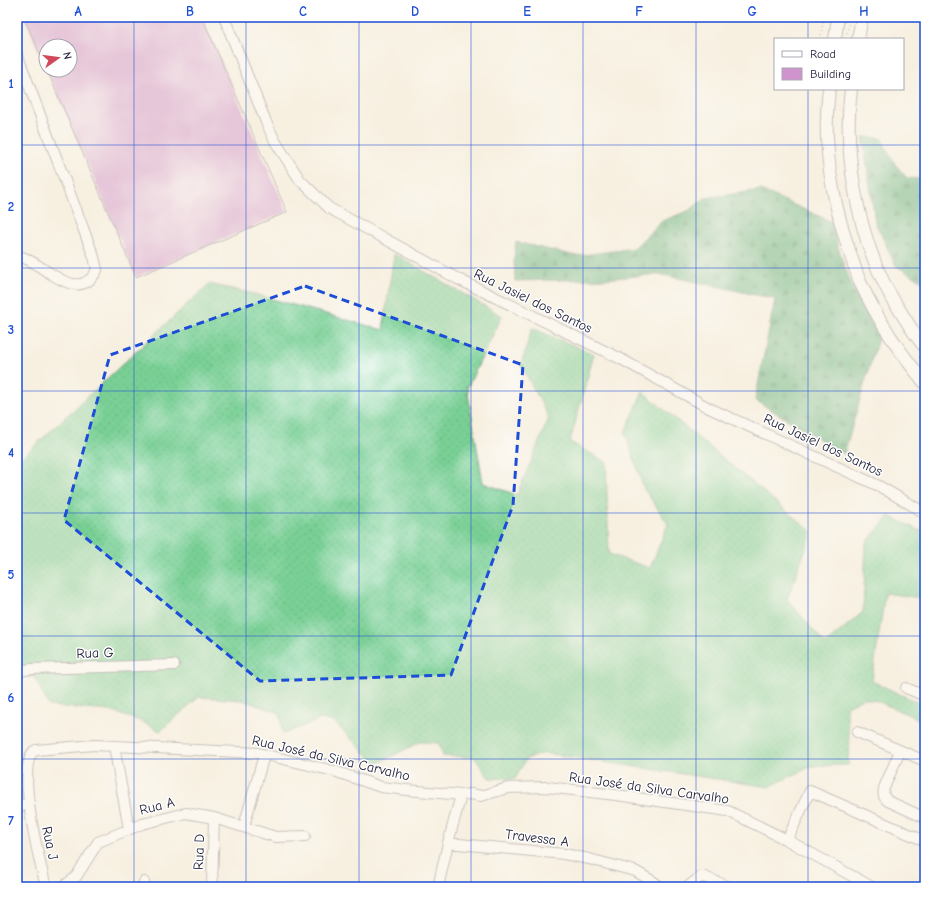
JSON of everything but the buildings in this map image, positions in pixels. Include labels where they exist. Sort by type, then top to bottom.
[{"type":"main road","points":[[835,38],[838,17]]},
{"type":"main road","points":[[858,38],[862,17]]},
{"type":"main road","points":[[829,90],[827,132],[830,168],[844,237],[860,283],[876,314],[895,344],[925,383]]},
{"type":"main road","points":[[851,90],[848,125],[850,154],[854,186],[870,250],[884,283],[925,347]]},
{"type":"street","name":"Rua Jasiel dos Santos","points":[[224,17],[275,141],[300,180],[329,208],[458,279],[621,359],[709,408],[879,486],[925,513]]},
{"type":"street","points":[[17,54],[94,257],[97,270],[92,278],[80,285],[74,285],[56,278],[33,263],[17,255]]},
{"type":"street","name":"Rua G","points":[[17,671],[32,669],[174,665]]},
{"type":"street","points":[[906,688],[925,696]]},
{"type":"street","points":[[857,732],[925,761]]},
{"type":"street","name":"Rua José da Silva Carvalho","points":[[29,804],[26,781],[29,757],[33,751],[94,745],[258,753],[334,771],[381,786],[480,796],[508,788],[547,787],[728,811],[787,840],[872,887]]},
{"type":"street","points":[[114,746],[129,829]]},
{"type":"street","points":[[900,751],[884,788],[883,794],[885,799],[925,818]]},
{"type":"street","points":[[244,826],[264,755]]},
{"type":"street","points":[[787,840],[810,791],[925,841]]},
{"type":"street","points":[[438,887],[461,795]]},
{"type":"street","points":[[17,806],[29,804]]},
{"type":"street","name":"Rua J","points":[[29,804],[33,834],[46,887]]},
{"type":"street","name":"Rua A","points":[[63,887],[76,876],[98,842],[142,824],[186,813],[214,818],[276,836],[305,836]]},
{"type":"street","name":"Rua D","points":[[212,887],[214,818]]},
{"type":"street","name":"Travessa A","points":[[448,843],[564,854],[589,859],[635,870],[661,887]]},
{"type":"street","points":[[687,887],[702,876],[730,887]]},
{"type":"path","points":[[820,38],[824,17]]},
{"type":"path","points":[[846,38],[850,17]]},
{"type":"highlighted area","points":[[305,286],[523,365],[513,505],[451,675],[260,681],[64,520],[110,355]]},
{"type":"green space","points":[[863,137],[881,138],[895,164],[907,178],[925,179],[925,283],[896,266],[875,222]]},
{"type":"green space","points":[[761,190],[832,222],[835,237],[850,281],[879,335],[844,454],[755,400],[775,299],[659,274],[605,279],[515,281],[514,259],[516,242],[576,256],[634,248],[662,221],[690,210],[705,198]]},
{"type":"green space","points":[[394,254],[502,316],[467,388],[483,483],[517,495],[549,418],[521,365],[532,328],[594,354],[570,442],[606,462],[609,554],[650,568],[668,524],[644,489],[625,432],[643,392],[812,532],[787,599],[825,644],[863,612],[866,543],[889,516],[925,533],[925,589],[920,598],[885,593],[872,681],[925,706],[925,722],[877,701],[864,698],[846,706],[849,739],[848,765],[812,766],[769,787],[544,753],[526,759],[515,779],[489,778],[474,757],[443,756],[439,743],[420,742],[376,764],[334,722],[321,719],[283,734],[280,713],[242,700],[199,697],[160,731],[143,722],[110,711],[49,706],[34,677],[17,675],[17,462],[209,284],[254,294],[383,330]]}]
